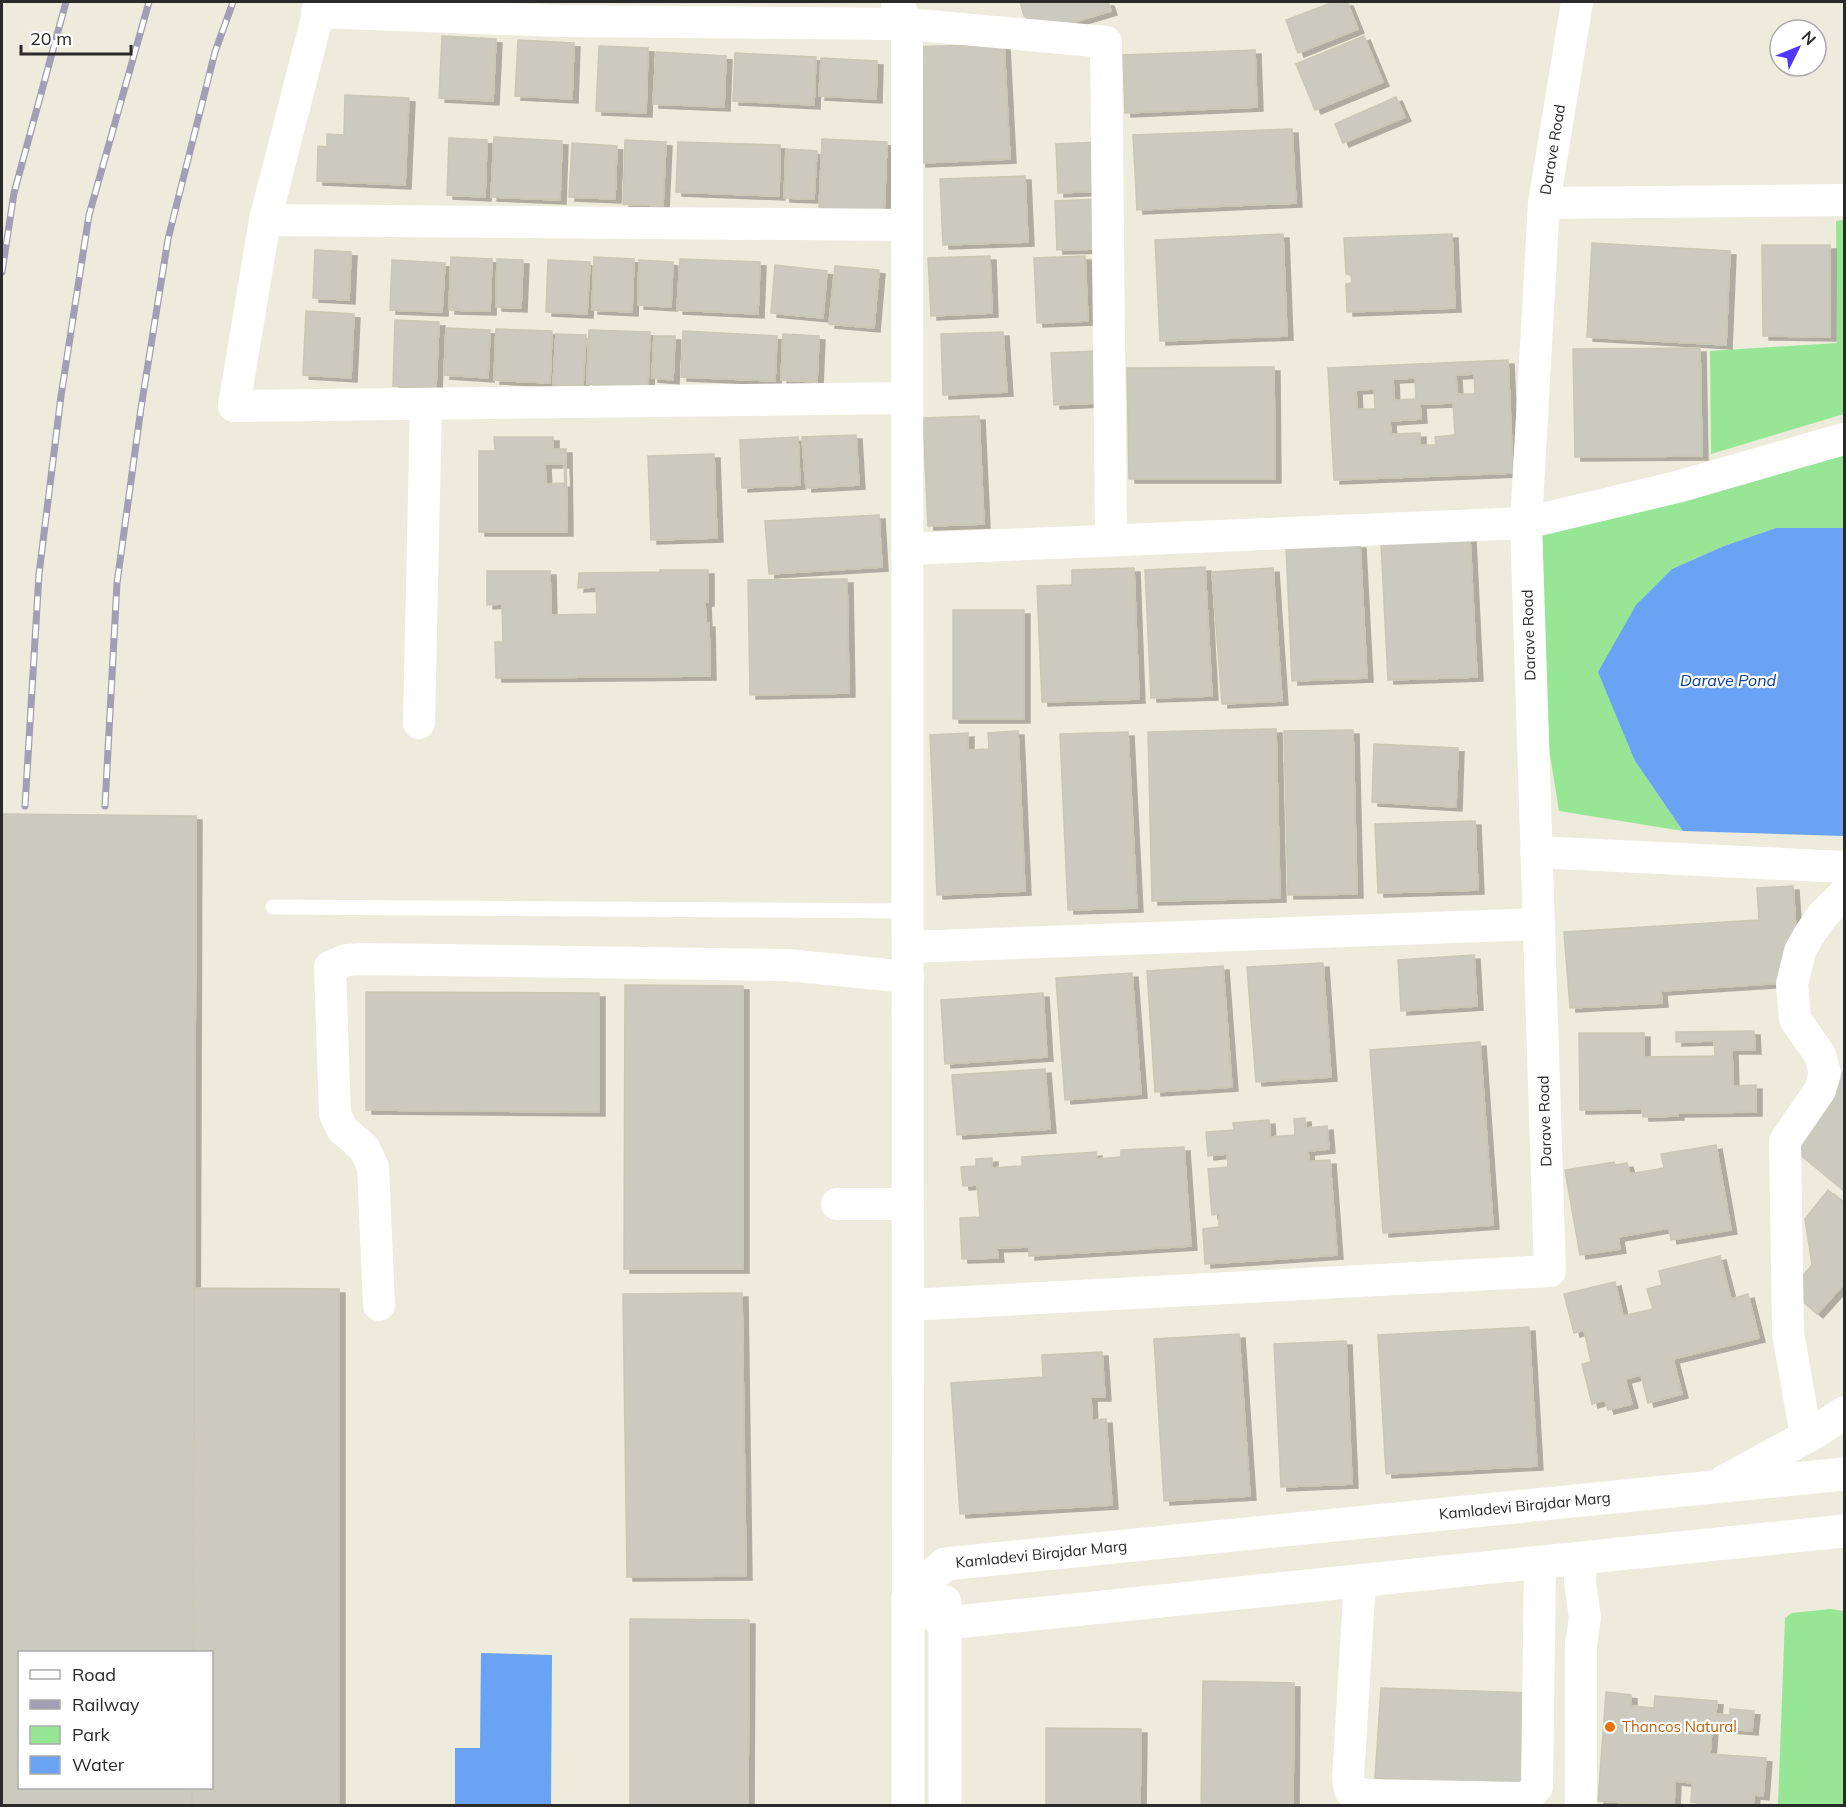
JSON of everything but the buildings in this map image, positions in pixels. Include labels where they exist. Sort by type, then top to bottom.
[{"type":"street","name":"Darave Road","points":[[908,1305],[1550,1271],[1526,524],[1544,202],[1577,2]]},
{"type":"street","points":[[907,398],[234,406],[265,220],[319,7],[902,13],[1106,42],[1111,540]]},
{"type":"street","points":[[902,13],[907,225],[908,1806]]},
{"type":"street","points":[[1544,202],[1845,200]]},
{"type":"street","points":[[265,220],[907,225]]},
{"type":"street","points":[[419,723],[426,404]]},
{"type":"street","points":[[908,549],[1526,524],[1709,478],[1845,440]]},
{"type":"street","points":[[1536,852],[1845,867]]},
{"type":"street","points":[[1806,1436],[1788,1333],[1785,1142],[1820,1090],[1825,1073],[1820,1055],[1795,1018],[1792,984],[1800,951],[1809,935],[1822,916],[1845,894]]},
{"type":"street","points":[[379,1305],[373,1167],[364,1148],[342,1129],[334,1114],[330,967],[346,960],[787,965],[908,962],[1538,924]]},
{"type":"street","points":[[837,1204],[908,1204]]},
{"type":"street","points":[[1713,1487],[1845,1413]]},
{"type":"street","name":"Kamladevi Birajdar Marg","points":[[909,1598],[945,1564],[1845,1474]]},
{"type":"street","points":[[909,1598],[946,1623],[1845,1531]]},
{"type":"street","points":[[908,1535],[945,1564],[945,1806]]},
{"type":"street","points":[[1581,1558],[1580,1581],[1585,1618],[1581,1644],[1581,1806]]},
{"type":"street","points":[[1360,1581],[1348,1778],[1350,1790],[1365,1795],[1521,1798],[1528,1796],[1537,1787],[1540,1563]]},
{"type":"lane","points":[[273,907],[908,911]]},
{"type":"green space","points":[[1844,220],[1844,414],[1711,454],[1710,351],[1837,343],[1836,221]]},
{"type":"green space","points":[[1844,455],[1844,528],[1776,528],[1724,546],[1672,569],[1635,761],[1683,831],[1559,811],[1528,618],[1526,538]]},
{"type":"green space","points":[[1830,1609],[1844,1611],[1844,1805],[1778,1805],[1785,1618],[1792,1613]]},
{"type":"water","name":"Darave Pond","points":[[1776,528],[1844,528],[1844,836],[1683,831],[1635,761],[1598,672],[1636,605],[1672,569],[1724,546]]},
{"type":"water","points":[[481,1653],[552,1655],[551,1805],[455,1805],[455,1748],[480,1748]]},
{"type":"railway","points":[[2,272],[14,193],[66,2]]},
{"type":"railway","points":[[25,806],[39,574],[61,396],[89,215],[149,2]]},
{"type":"railway","points":[[105,806],[117,583],[141,408],[168,239],[215,52],[233,2]]},
{"type":"place","name":"Thancos Natural","points":[[1610,1727]]}]
